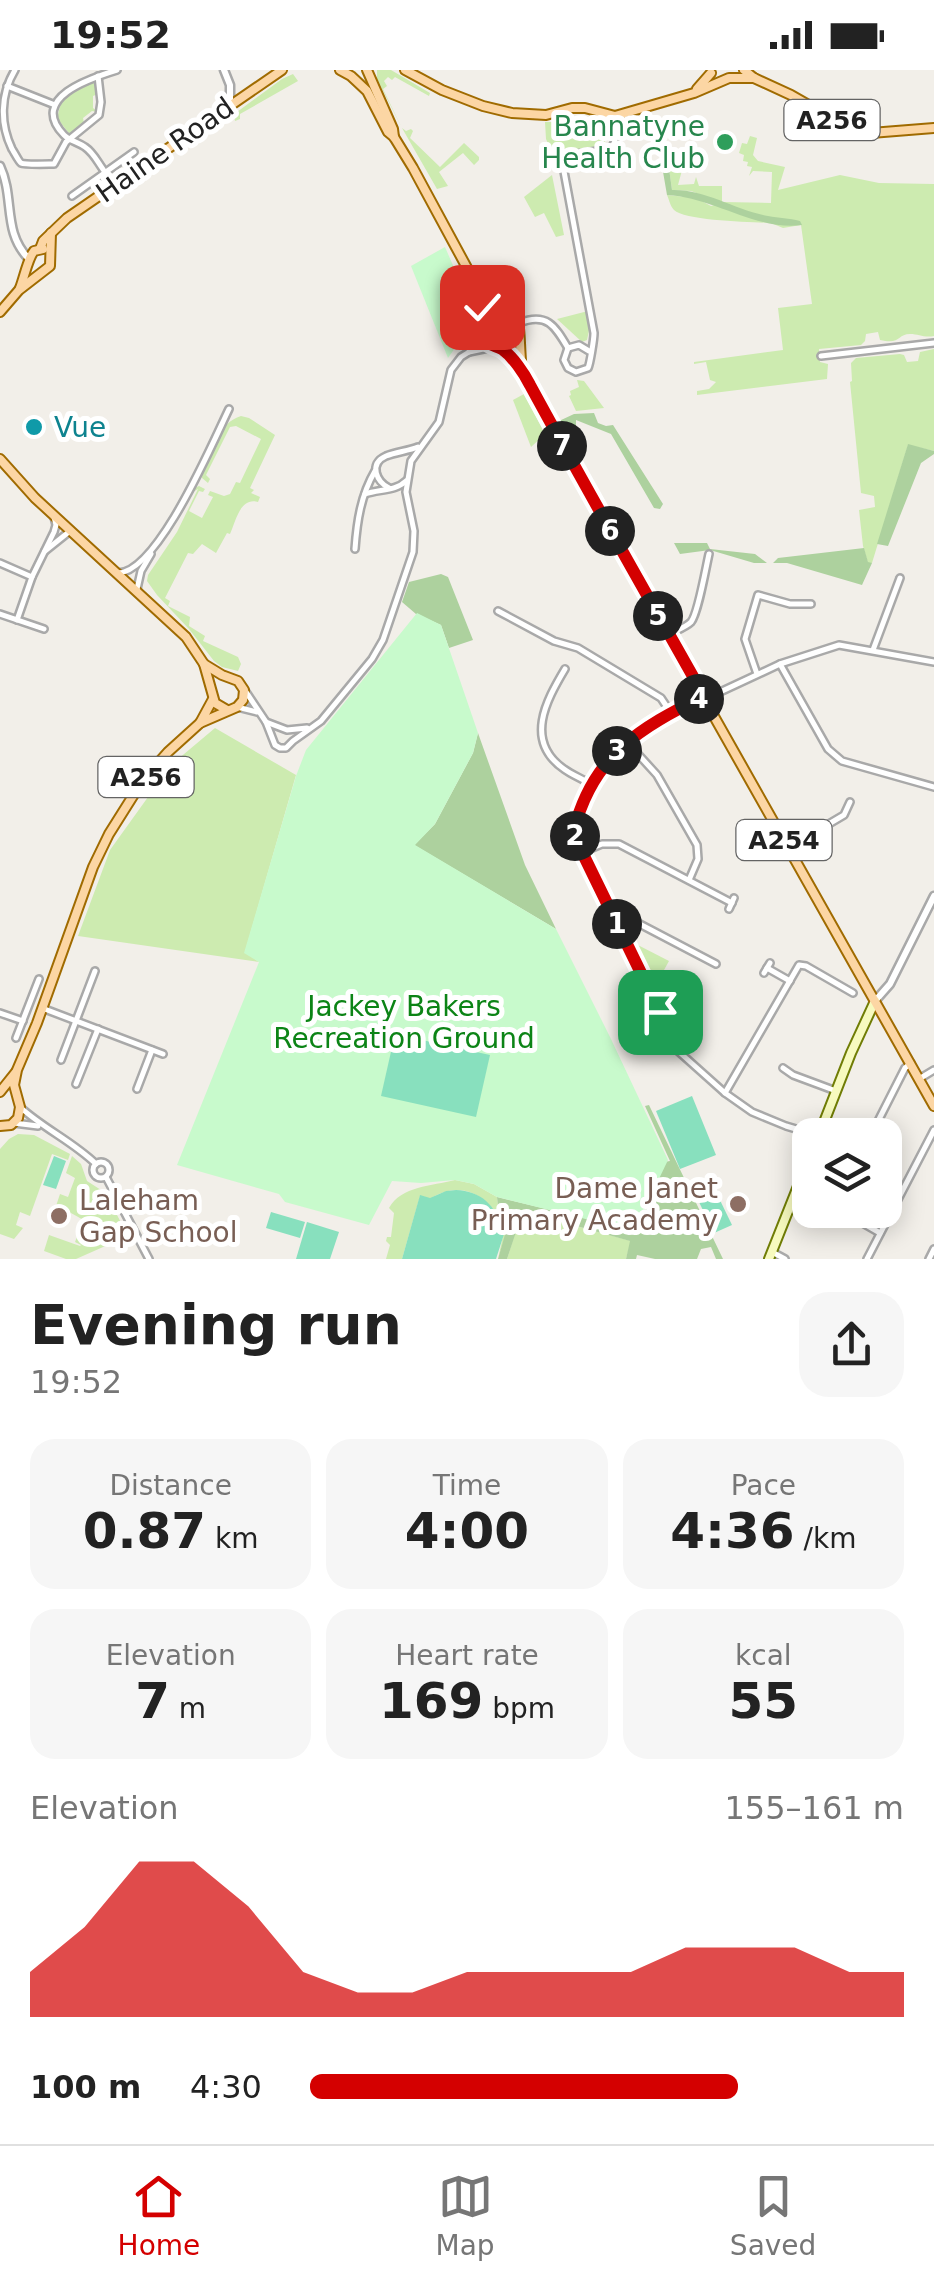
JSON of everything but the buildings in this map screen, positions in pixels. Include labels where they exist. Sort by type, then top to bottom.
[{"type":"main road","name":"Haine Road","points":[[19,290],[32,253],[67,218],[282,70]]},
{"type":"main road","points":[[340,70],[350,76],[367,70]]},
{"type":"main road","name":"A254","points":[[367,70],[394,137]]},
{"type":"main road","name":"A256","points":[[405,70],[462,99],[504,112],[546,115],[586,108],[616,116],[694,93],[730,76]]},
{"type":"main road","name":"A256","points":[[744,70],[854,131],[934,128]]},
{"type":"main road","name":"A256","points":[[694,93],[711,72],[717,79],[754,78]]},
{"type":"main road","name":"A254","points":[[350,76],[366,91],[394,137],[480,290],[519,323],[522,370]]},
{"type":"main road","name":"Haine Road","points":[[0,312],[19,290],[50,266],[51,233]]},
{"type":"main road","points":[[38,249],[50,255]]},
{"type":"main road","points":[[30,261],[34,270],[41,271]]},
{"type":"main road","name":"A254","points":[[480,290],[485,340],[522,370],[934,1106]]},
{"type":"main road","points":[[483,323],[489,314],[501,310]]},
{"type":"main road","points":[[497,347],[512,344],[518,338]]},
{"type":"main road","points":[[0,459],[70,531],[186,637],[204,664],[219,707],[233,709],[244,700],[242,685],[204,664]]},
{"type":"main road","name":"A256","points":[[200,723],[219,681],[234,679]]},
{"type":"main road","name":"A256","points":[[19,1105],[14,1085],[18,1070],[108,834],[143,780],[168,752],[200,723],[233,709]]},
{"type":"main road","points":[[825,1118],[875,1000]]},
{"type":"main road","name":"A256","points":[[0,1093],[18,1070]]},
{"type":"main road","points":[[0,1093],[9,1095],[19,1105],[20,1113],[13,1124],[0,1130]]},
{"type":"main road","points":[[771,1256],[792,1202]]},
{"type":"street","points":[[15,70],[2,102],[2,128],[7,141],[20,162],[52,165],[66,142],[99,114],[98,76]]},
{"type":"street","points":[[104,172],[89,150],[66,138],[54,119],[55,105],[74,87],[116,70]]},
{"type":"street","points":[[224,70],[230,85],[230,104]]},
{"type":"street","points":[[230,85],[243,95]]},
{"type":"street","points":[[7,86],[55,105]]},
{"type":"street","points":[[589,351],[579,345],[568,348],[565,364],[576,372],[590,365],[594,333],[563,166],[570,155],[611,149],[616,116]]},
{"type":"street","points":[[72,196],[134,152]]},
{"type":"street","points":[[0,166],[7,186],[12,230],[30,261]]},
{"type":"street","points":[[19,244],[38,249]]},
{"type":"street","points":[[519,323],[534,318],[544,320],[568,348]]},
{"type":"street","points":[[468,352],[483,323]]},
{"type":"street","points":[[821,356],[934,343]]},
{"type":"street","points":[[292,740],[321,722],[383,640],[413,552],[414,531],[407,504],[410,461],[436,430],[451,370],[468,352],[497,347]]},
{"type":"street","points":[[136,592],[141,572],[174,519],[229,408]]},
{"type":"street","points":[[407,504],[392,488],[379,482],[376,466],[383,458],[421,446]]},
{"type":"street","points":[[394,455],[409,468]]},
{"type":"street","points":[[355,549],[361,504],[367,484],[376,472]]},
{"type":"street","points":[[365,494],[404,484],[408,479]]},
{"type":"street","points":[[17,620],[56,525],[53,514]]},
{"type":"street","points":[[44,552],[70,531]]},
{"type":"street","points":[[115,573],[127,572],[155,546]]},
{"type":"street","points":[[668,634],[694,618],[709,554]]},
{"type":"street","points":[[0,563],[32,577]]},
{"type":"street","points":[[873,650],[900,578]]},
{"type":"street","points":[[756,674],[745,639],[758,595],[790,604],[811,604]]},
{"type":"street","points":[[498,611],[554,642],[578,648],[661,698],[671,713]]},
{"type":"street","points":[[0,614],[44,629]]},
{"type":"street","points":[[792,1128],[752,1112],[678,1051],[574,830],[592,784],[609,758],[671,713],[780,664],[840,645],[934,662]]},
{"type":"street","points":[[780,664],[834,756],[934,788]]},
{"type":"street","points":[[565,668],[547,698],[542,736],[548,754],[563,768],[592,784]]},
{"type":"street","points":[[244,690],[266,722],[277,747],[289,746],[292,734],[266,722]]},
{"type":"street","points":[[233,709],[257,712]]},
{"type":"street","points":[[273,738],[275,732],[285,729],[310,728]]},
{"type":"street","points":[[627,742],[657,776],[697,844],[698,858],[689,880]]},
{"type":"street","points":[[788,848],[844,815],[850,802]]},
{"type":"street","points":[[582,852],[602,844],[619,844],[732,903]]},
{"type":"street","points":[[875,1000],[890,984],[934,896]]},
{"type":"street","points":[[618,926],[632,920],[716,964]]},
{"type":"street","points":[[726,1093],[800,966],[853,993]]},
{"type":"street","points":[[767,968],[790,980]]},
{"type":"street","points":[[61,1060],[95,972]]},
{"type":"street","points":[[16,1038],[39,979]]},
{"type":"street","points":[[42,1008],[164,1054]]},
{"type":"street","points":[[0,1012],[23,1021]]},
{"type":"street","points":[[76,1084],[98,1029]]},
{"type":"street","points":[[137,1089],[152,1050]]},
{"type":"street","points":[[879,1118],[910,1063]]},
{"type":"street","points":[[783,1068],[836,1092]]},
{"type":"street","points":[[920,1079],[934,1070]]},
{"type":"street","points":[[19,1105],[41,1126],[82,1150],[96,1164]]},
{"type":"street","points":[[13,1124],[41,1126]]},
{"type":"street","points":[[867,1259],[934,1130]]},
{"type":"street","points":[[96,1164],[96,1176],[106,1177]]},
{"type":"street","points":[[96,1164],[108,1165],[106,1177]]},
{"type":"street","points":[[106,1177],[149,1259]]},
{"type":"street","points":[[873,1228],[880,1232]]},
{"type":"street","points":[[929,1259],[934,1249]]},
{"type":"street","points":[[771,1256],[786,1259]]},
{"type":"green space","points":[[377,70],[391,70],[430,93],[429,96],[395,77],[384,81],[387,86],[383,89],[401,126],[377,79]]},
{"type":"green space","points":[[293,74],[298,81],[240,114],[235,121],[237,112]]},
{"type":"green space","points":[[94,80],[98,94],[93,96],[93,108],[98,112],[92,111],[83,118],[84,123],[71,136],[57,118],[62,99]]},
{"type":"green space","points":[[545,122],[587,122],[600,127],[605,144],[563,151],[556,161],[546,139]]},
{"type":"green space","points":[[402,128],[413,131],[410,138],[440,167],[464,143],[479,160],[474,165],[463,153],[439,172],[448,186],[437,189]]},
{"type":"green space","points":[[750,136],[757,138],[753,155],[758,161],[785,167],[778,190],[840,175],[879,183],[934,184],[934,336],[910,334],[887,341],[880,340],[878,332],[866,334],[861,345],[819,349],[820,362],[828,364],[827,379],[697,395],[697,391],[709,389],[716,382],[710,380],[706,362],[694,362],[783,350],[778,308],[812,304],[801,225],[783,228],[771,223],[691,217],[674,210],[667,195],[696,198],[711,206],[722,203],[691,191],[672,190],[668,161],[685,159],[678,185],[694,184],[696,177],[699,186],[722,186],[722,202],[771,203],[772,172],[753,171],[749,176],[752,167],[739,153]]},
{"type":"green space","points":[[664,161],[668,161],[672,190],[800,221],[802,225],[768,223],[701,201],[667,195]]},
{"type":"green space","points":[[552,175],[564,235],[556,237],[544,213],[535,217],[524,197]]},
{"type":"green space","points":[[445,247],[472,309],[456,318],[464,335],[448,358],[411,266]]},
{"type":"green space","points":[[501,266],[508,291],[522,299],[520,304],[491,289],[485,280],[493,269]]},
{"type":"green space","points":[[588,311],[590,326],[587,340],[582,342],[557,319]]},
{"type":"green space","points":[[934,349],[934,451],[908,445],[872,563],[868,563],[859,510],[875,507],[874,496],[861,493],[851,363],[856,358],[900,354],[907,362],[918,361],[920,352]]},
{"type":"green space","points":[[577,380],[584,381],[604,408],[576,411],[569,396],[570,391],[579,387]]},
{"type":"green space","points":[[524,394],[545,434],[531,447],[513,400]]},
{"type":"green space","points":[[594,413],[598,423],[613,425],[663,504],[660,509],[654,508],[611,434],[576,420],[573,450],[559,421],[574,414]]},
{"type":"green space","points":[[241,416],[275,435],[250,488],[254,490],[251,493],[260,497],[258,502],[243,506],[216,553],[202,544],[193,554],[188,553],[165,598],[170,601],[168,606],[190,617],[189,626],[205,636],[203,641],[238,657],[238,671],[214,661],[147,581],[198,489],[192,489],[199,486],[205,489],[199,491],[189,511],[202,518],[213,497],[208,495],[210,491],[224,496],[230,494],[236,482],[240,483],[261,439],[236,426],[230,427],[206,475],[208,483],[201,474],[221,432]]},
{"type":"green space","points":[[908,444],[934,454],[921,463],[888,546],[877,544]]},
{"type":"green space","points":[[674,543],[707,543],[710,549],[755,554],[767,563],[710,550],[680,554]]},
{"type":"green space","points":[[864,548],[868,562],[872,563],[862,585],[787,563],[773,563],[778,558]]},
{"type":"green space","points":[[441,574],[448,577],[473,640],[449,648],[441,625],[416,614],[402,602],[409,582]]},
{"type":"green space","name":"Jackey Bakers Recreation Ground","points":[[417,613],[441,625],[478,733],[473,753],[435,824],[415,845],[556,929],[668,1160],[634,1231],[497,1197],[474,1184],[455,1180],[392,1181],[369,1225],[285,1202],[279,1194],[177,1165],[259,962],[244,953],[306,750]]},
{"type":"green space","points":[[215,728],[296,775],[245,952],[259,962],[78,936],[110,850],[171,765]]},
{"type":"green space","points":[[478,733],[525,865],[556,929],[414,845],[435,824],[473,753]]},
{"type":"green space","points":[[630,927],[636,929],[632,942],[669,961],[654,988],[626,934]]},
{"type":"green space","points":[[395,1034],[490,1055],[476,1117],[381,1096]]},
{"type":"green space","points":[[692,1096],[716,1155],[680,1169],[656,1111]]},
{"type":"green space","points":[[649,1105],[723,1259],[716,1259],[711,1247],[701,1249],[697,1259],[637,1255],[636,1259],[626,1259],[630,1241],[523,1211],[507,1259],[498,1259],[508,1213],[498,1206],[497,1197],[634,1230],[658,1163],[670,1161],[645,1106]]},
{"type":"green space","points":[[18,1134],[34,1135],[70,1154],[68,1160],[52,1154],[30,1216],[20,1212],[16,1225],[23,1228],[14,1239],[0,1234],[0,1149]]},
{"type":"green space","points":[[54,1156],[66,1161],[56,1189],[43,1185]]},
{"type":"green space","points":[[72,1156],[81,1164],[87,1181],[106,1194],[128,1236],[76,1259],[66,1259],[44,1251],[49,1235],[81,1245],[75,1242],[87,1222],[71,1213],[68,1217],[54,1212],[60,1194],[68,1197],[75,1178],[66,1173]]},
{"type":"green space","points":[[455,1180],[474,1184],[497,1197],[498,1206],[507,1210],[509,1224],[498,1259],[504,1231],[498,1218],[474,1194],[453,1190],[430,1199],[420,1196],[402,1259],[386,1259],[390,1245],[386,1241],[391,1237],[394,1213],[389,1208],[394,1201],[418,1188]]},
{"type":"green space","points":[[456,1190],[480,1197],[496,1213],[505,1231],[496,1259],[402,1259],[420,1195],[430,1198]]},
{"type":"green space","points":[[717,1194],[732,1225],[714,1233],[699,1202]]},
{"type":"green space","points":[[522,1211],[631,1241],[626,1259],[507,1259]]},
{"type":"green space","points":[[271,1212],[305,1222],[300,1238],[266,1228]]},
{"type":"green space","points":[[307,1222],[339,1232],[330,1259],[296,1259]]},
{"type":"place","name":"Bannatyne Health Club","points":[[725,142]]},
{"type":"place","name":"Vue","points":[[34,427]]},
{"type":"place","name":"Dame Janet Primary Academy","points":[[738,1204]]},
{"type":"place","name":"Laleham Gap School","points":[[59,1216]]},
{"type":"route","points":[[482,307],[485,340],[501,348],[522,370],[704,696],[643,730],[609,758],[592,784],[574,830],[660,1012]]}]
